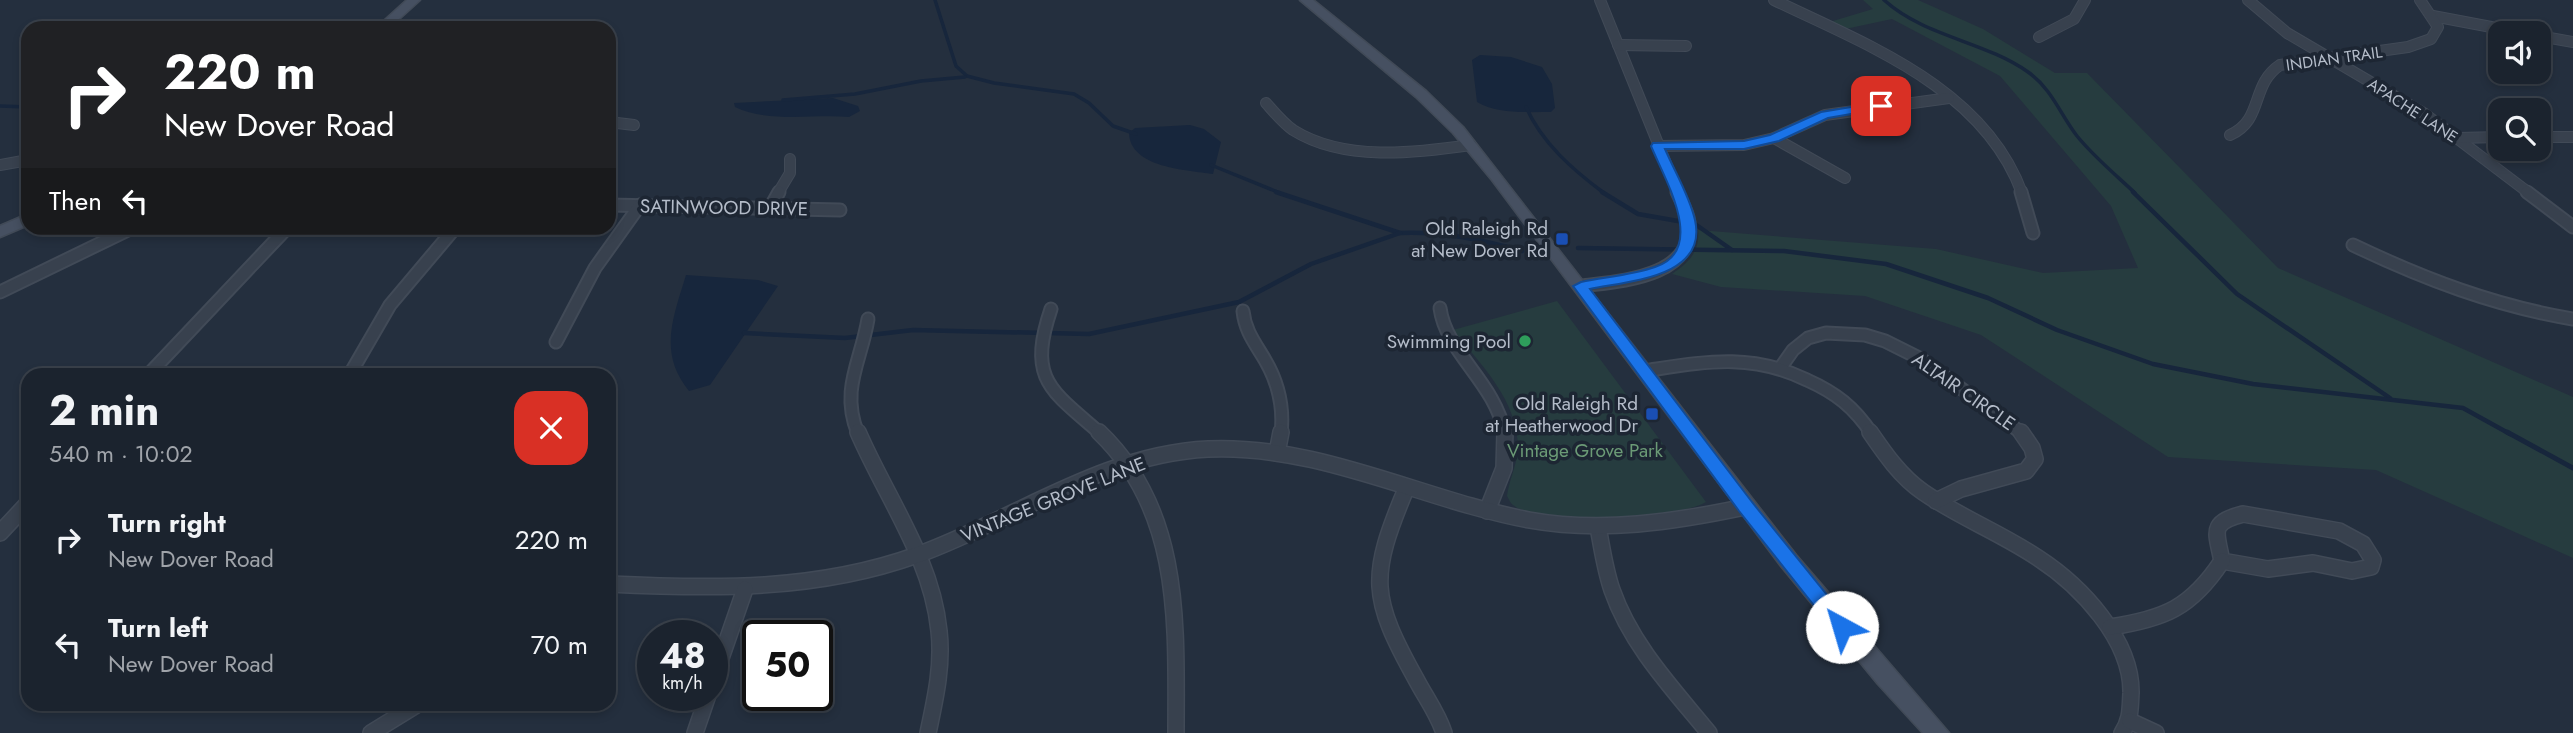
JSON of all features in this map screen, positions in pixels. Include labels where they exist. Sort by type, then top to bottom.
[{"type":"main road","points":[[390,21],[414,0]]},
{"type":"main road","points":[[1306,0],[1413,84],[1471,145],[1581,286],[1745,507],[1856,643],[1937,733]]},
{"type":"main road","points":[[0,232],[21,222]]},
{"type":"street","points":[[1581,286],[1661,271],[1674,263],[1687,244],[1689,221],[1600,0]]},
{"type":"street","points":[[1774,0],[1891,59],[1949,98],[1983,128],[2004,154],[2026,205],[2033,233]]},
{"type":"street","points":[[2039,37],[2069,22],[2084,10],[2085,0]]},
{"type":"street","name":"APACHE LANE","points":[[2248,0],[2287,33],[2424,114],[2573,227]]},
{"type":"street","points":[[2420,0],[2433,16],[2488,26]]},
{"type":"street","name":"INDIAN TRAIL","points":[[2231,135],[2246,126],[2254,108],[2259,85],[2269,71],[2280,65],[2421,44],[2435,33],[2438,27],[2433,16]]},
{"type":"street","points":[[2551,38],[2573,43]]},
{"type":"street","points":[[1618,45],[1686,46]]},
{"type":"street","points":[[1657,146],[1744,145],[1774,138],[1825,115],[1949,98]]},
{"type":"street","points":[[1266,103],[1290,128],[1302,135],[1340,147],[1419,151],[1471,145]]},
{"type":"street","points":[[616,123],[635,125]]},
{"type":"street","points":[[2456,138],[2488,137]]},
{"type":"street","points":[[2551,137],[2573,137]]},
{"type":"street","points":[[1774,138],[1845,178]]},
{"type":"street","points":[[770,208],[790,173],[790,159]]},
{"type":"street","points":[[0,165],[21,161]]},
{"type":"street","name":"SATINWOOD DRIVE","points":[[616,205],[840,210]]},
{"type":"street","points":[[556,342],[595,268],[640,205]]},
{"type":"street","points":[[0,292],[118,235]]},
{"type":"street","points":[[155,368],[280,235]]},
{"type":"street","points":[[353,368],[390,305],[449,235]]},
{"type":"street","points":[[2353,245],[2415,275],[2480,301],[2573,319]]},
{"type":"street","points":[[1440,308],[1441,326],[1486,385],[1499,407],[1505,428],[1504,467],[1487,511]]},
{"type":"street","points":[[1051,309],[1039,339],[1042,376],[1057,395],[1118,451],[1151,508],[1169,563],[1174,611],[1176,733]]},
{"type":"street","points":[[1243,311],[1244,330],[1272,374],[1281,398],[1284,426],[1277,453]]},
{"type":"street","points":[[868,319],[866,338],[850,384],[851,413],[919,554],[936,602],[941,642],[936,702],[928,733]]},
{"type":"street","name":"ALTAIR CIRCLE","points":[[1781,367],[1788,353],[1808,337],[1839,333],[1874,338],[1923,360],[1974,400],[2014,425],[2030,441],[2035,459],[2026,471],[1970,486],[1936,501]]},
{"type":"street","points":[[1644,371],[1727,360],[1781,367],[1822,385],[1849,403],[1898,469],[1936,501],[2047,563],[2086,598],[2110,627],[2131,674],[2126,727],[2156,733]]},
{"type":"street","name":"VINTAGE GROVE LANE","points":[[616,584],[745,589],[818,582],[876,569],[919,554],[1127,466],[1171,454],[1208,449],[1277,453],[1487,511],[1553,523],[1598,527],[1678,522],[1745,507]]},
{"type":"street","points":[[1406,489],[1379,556],[1378,593],[1382,612],[1395,641],[1444,733]]},
{"type":"street","points":[[0,533],[21,510]]},
{"type":"street","points":[[2110,627],[2144,623],[2176,611],[2201,591],[2222,561],[2216,532],[2218,525],[2224,519],[2243,514],[2339,531],[2363,544],[2373,561],[2371,567],[2352,571],[2313,564],[2268,569],[2222,561]]},
{"type":"street","points":[[1598,527],[1606,568],[1624,620],[1644,652],[1709,733]]},
{"type":"street","points":[[728,638],[745,589]]},
{"type":"street","points":[[371,733],[407,711]]},
{"type":"street","points":[[695,733],[703,711]]},
{"type":"green space","points":[[1863,0],[1918,0],[1983,29],[2055,73],[2087,73],[2278,268],[2573,397],[2573,558],[2376,470],[2168,457],[1981,335],[1865,296],[1721,287],[1672,274],[1692,256],[1697,244],[1698,230],[1936,249],[2043,273],[2138,268],[2111,206],[2000,76],[1892,19],[1836,31],[1823,24],[1873,9]]},
{"type":"green space","name":"Vintage Grove Park","points":[[1557,301],[1706,502],[1668,513],[1608,518],[1549,516],[1527,512],[1511,503],[1507,496],[1518,448],[1512,414],[1496,384],[1453,330]]},
{"type":"water","points":[[1480,55],[1511,57],[1542,67],[1552,84],[1555,108],[1551,112],[1512,112],[1477,102],[1472,60]]},
{"type":"water","points":[[833,98],[858,106],[860,111],[849,117],[776,116],[748,112],[735,107],[734,103]]},
{"type":"water","points":[[1190,125],[1204,129],[1221,142],[1213,174],[1175,168],[1149,160],[1139,154],[1132,145],[1129,133],[1135,128]]},
{"type":"water","points":[[686,275],[758,280],[778,286],[710,385],[689,391],[679,377],[671,349],[673,321]]},
{"type":"waterway","points":[[935,0],[956,66],[967,76],[994,83],[1074,94],[1089,103],[1113,126],[1136,134]]},
{"type":"waterway","points":[[1884,0],[1918,22],[1993,53],[2028,72],[2050,94],[2084,144],[2135,193]]},
{"type":"waterway","points":[[783,100],[855,94],[921,81],[965,77]]},
{"type":"waterway","points":[[0,106],[21,107]]},
{"type":"waterway","points":[[1526,107],[1559,155],[1604,193]]},
{"type":"waterway","points":[[1211,165],[1280,193]]},
{"type":"waterway","points":[[1276,192],[1400,233]]},
{"type":"waterway","points":[[1602,192],[1638,214],[1695,224],[1732,250]]},
{"type":"waterway","points":[[2133,192],[2237,294],[2390,398]]},
{"type":"waterway","points":[[744,333],[845,338],[913,330],[1089,334],[1239,302],[1311,264],[1400,233]]},
{"type":"waterway","points":[[1400,233],[1462,237],[1522,251]]},
{"type":"waterway","points":[[1578,248],[1784,251],[1886,264],[1988,298],[2057,330],[2153,364],[2253,384],[2463,408],[2510,434]]},
{"type":"waterway","points":[[2507,432],[2573,468]]},
{"type":"place","name":"Old Raleigh Rd at New Dover Rd","points":[[1562,239]]},
{"type":"place","name":"Swimming Pool","points":[[1525,341]]},
{"type":"place","name":"Old Raleigh Rd at Heatherwood Dr","points":[[1652,414]]},
{"type":"route","points":[[1842,627],[1745,507],[1581,286],[1661,271],[1674,263],[1687,244],[1689,221],[1657,146],[1744,145],[1774,138],[1825,115],[1881,106]]}]
